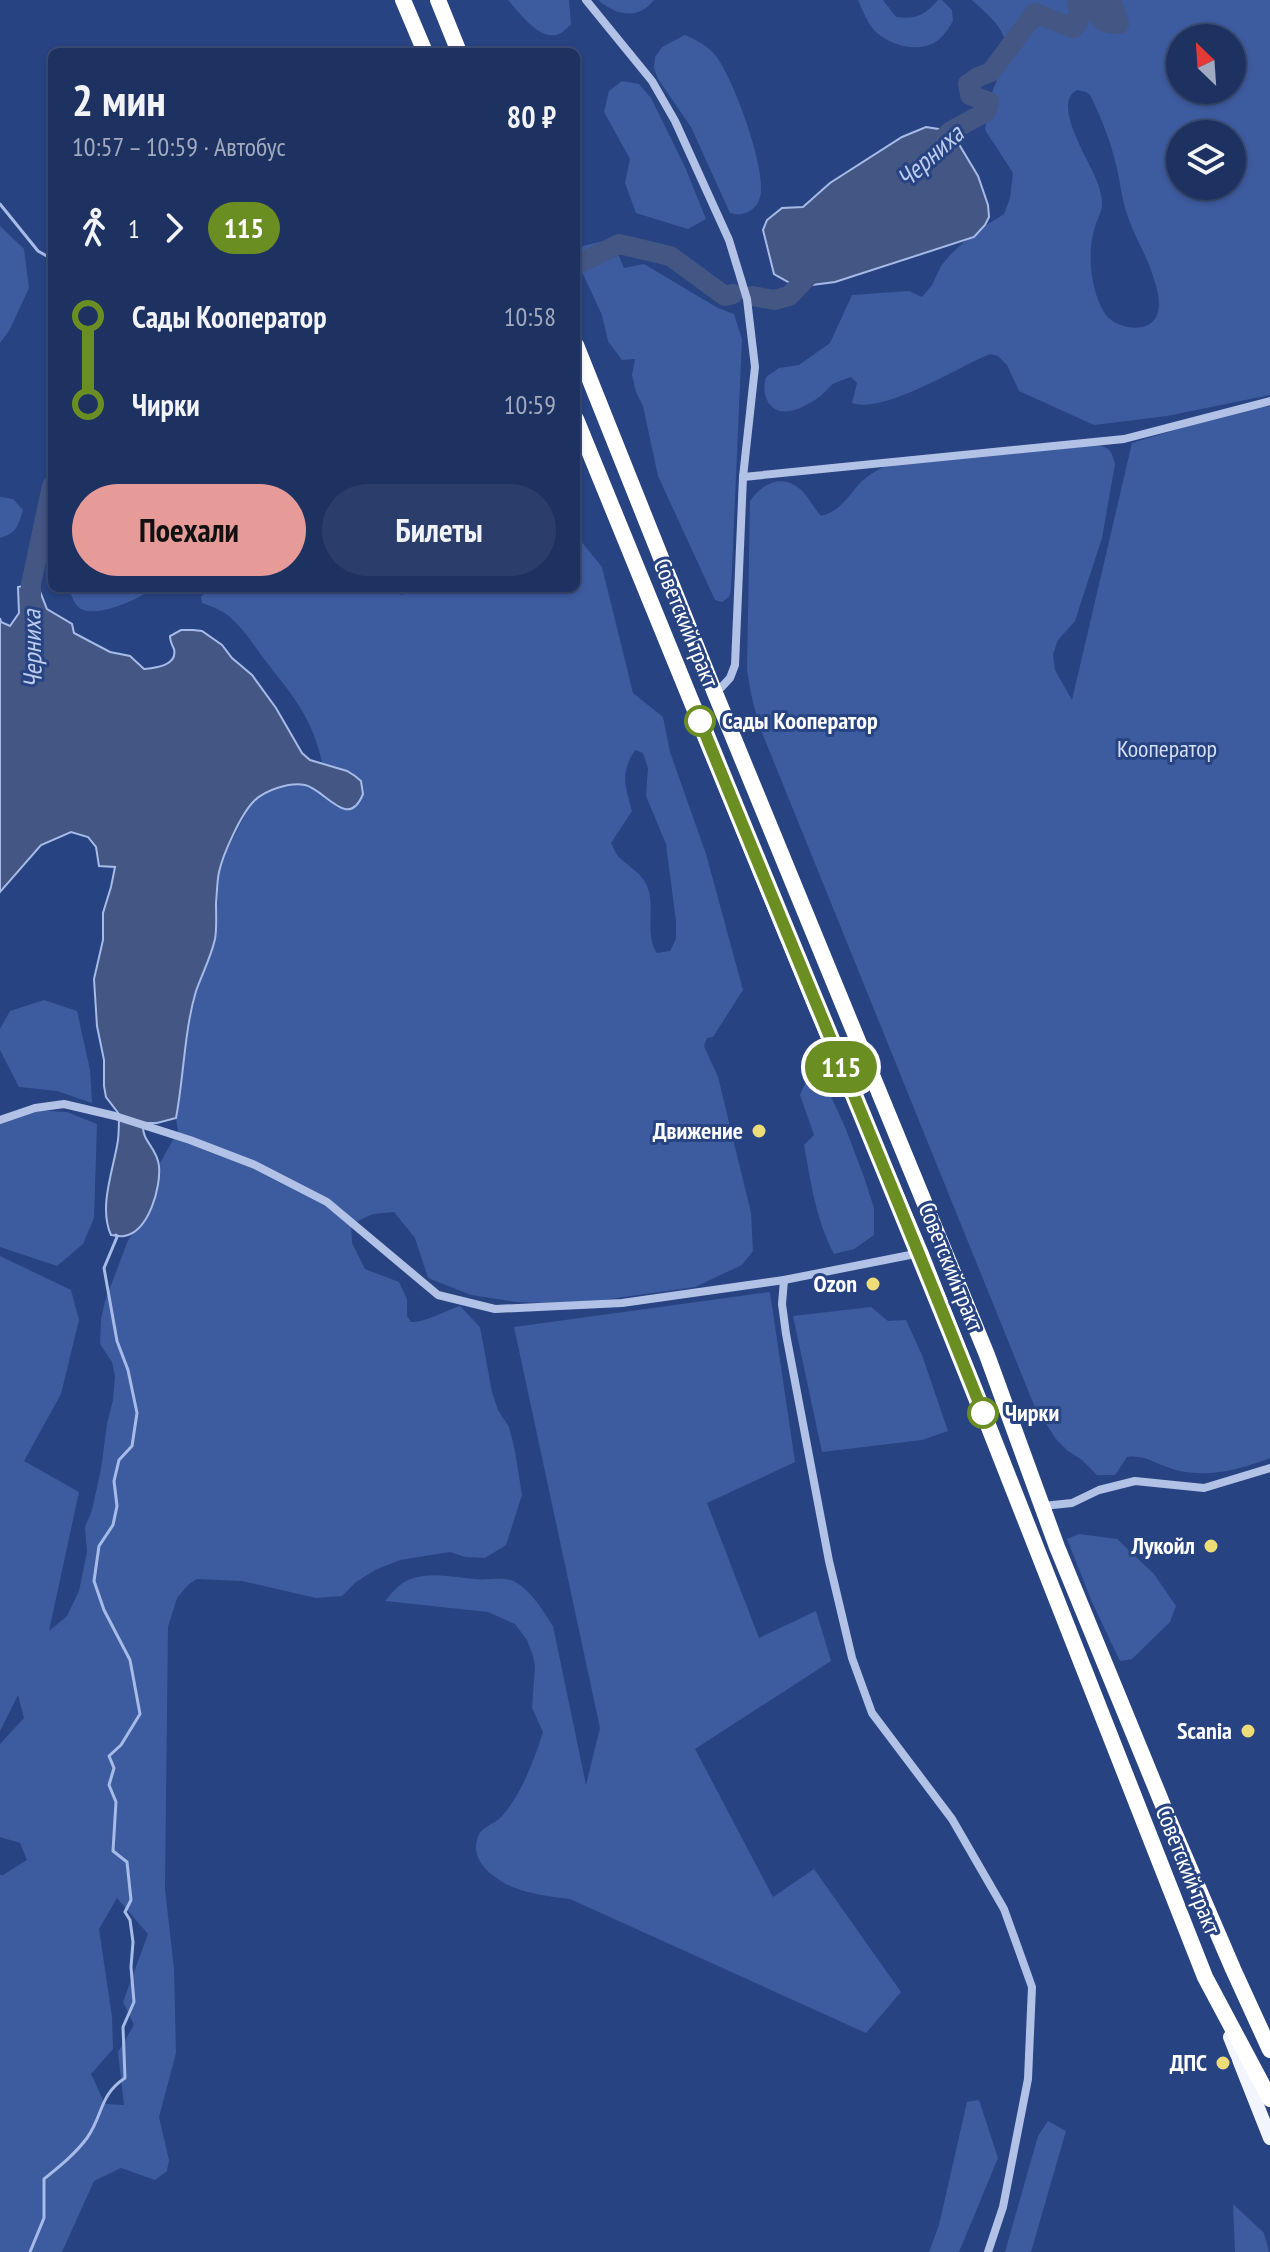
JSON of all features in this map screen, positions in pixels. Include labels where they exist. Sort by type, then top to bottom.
[{"type":"highway","points":[[403,0],[423,48]]},
{"type":"highway","points":[[438,0],[457,48]]},
{"type":"highway","name":"Советский тракт","points":[[580,355],[987,1355],[1057,1547],[1169,1820],[1270,2050]]},
{"type":"highway","name":"Советский тракт","points":[[580,429],[920,1252],[1205,1977]]},
{"type":"highway","points":[[1205,1977],[1270,2099]]},
{"type":"main road","name":"Советский тракт","points":[[1205,1977],[1270,2138]]},
{"type":"street","points":[[586,0],[652,81],[675,121],[729,240],[747,299],[755,367],[743,477],[735,665],[730,678],[715,693]]},
{"type":"street","points":[[743,477],[1124,439],[1270,401]]},
{"type":"street","points":[[0,1120],[35,1108],[64,1104],[115,1116],[190,1140],[255,1165],[327,1202],[438,1295],[495,1309],[622,1303],[784,1280],[920,1252]]},
{"type":"street","points":[[784,1280],[782,1304],[786,1334],[829,1561],[852,1658],[872,1713],[952,1819],[1004,1909],[1032,1987],[1028,2079],[1003,2207],[988,2252]]},
{"type":"street","points":[[1043,1506],[1072,1503],[1099,1490],[1135,1481],[1204,1488],[1270,1468]]},
{"type":"green space","points":[[508,0],[569,0],[571,25],[553,35],[538,31]]},
{"type":"green space","points":[[598,0],[654,0],[641,11],[626,14]]},
{"type":"green space","points":[[858,0],[883,0],[896,17],[903,18],[919,15],[942,0],[952,10],[953,21],[944,34],[930,45],[906,46],[877,33]]},
{"type":"green space","points":[[972,0],[1270,0],[1270,395],[1167,416],[1094,425],[1019,391],[1007,365],[998,356],[990,354],[921,388],[883,402],[866,405],[852,403],[857,383],[851,377],[833,384],[814,401],[800,408],[779,411],[768,402],[764,390],[766,377],[779,368],[799,365],[830,343],[852,295],[909,291],[922,297],[950,255],[975,232],[1004,214],[1010,198],[1013,173],[985,130],[991,98],[1006,56],[1005,41],[993,19]],"holes":[[[1077,90],[1090,95],[1100,118],[1116,165],[1126,210],[1158,294],[1157,315],[1153,321],[1140,327],[1124,326],[1110,319],[1096,295],[1091,251],[1102,199],[1070,121],[1070,97]]]},
{"type":"green space","points":[[685,35],[716,56],[731,83],[746,122],[758,162],[761,192],[759,201],[746,213],[730,213],[691,127],[658,79],[654,68],[655,57],[662,47]]},
{"type":"green space","points":[[622,81],[639,84],[651,98],[685,167],[706,219],[688,229],[636,213],[625,183],[630,159],[604,112],[609,91]]},
{"type":"green space","points":[[0,226],[24,249],[29,288],[0,343]]},
{"type":"green space","points":[[603,241],[614,248],[624,268],[644,264],[718,308],[734,314],[742,339],[731,590],[729,597],[722,602],[715,600],[658,476],[643,406],[632,375],[635,359],[622,360],[608,341],[602,315],[582,272],[580,253],[583,246]]},
{"type":"green space","name":"Кооператор","points":[[1270,406],[1270,1458],[1235,1469],[1200,1473],[1176,1470],[1140,1457],[1127,1457],[1115,1475],[1097,1475],[1056,1439],[1034,1405],[759,725],[747,669],[750,501],[766,486],[786,482],[800,489],[821,516],[839,507],[869,475],[896,461],[1097,445],[1108,449],[1115,464],[1102,538],[1075,621],[1058,640],[1053,654],[1055,670],[1072,700],[1132,443],[1244,409]]},
{"type":"green space","points":[[0,497],[13,499],[23,510],[16,528],[0,538]]},
{"type":"green space","points":[[580,540],[602,567],[633,693],[663,717],[670,752],[706,854],[743,990],[704,1046],[718,1077],[751,1213],[753,1251],[742,1265],[695,1287],[603,1300],[517,1302],[471,1295],[428,1278],[415,1238],[394,1212],[373,1214],[351,1224],[352,1243],[365,1269],[399,1282],[407,1299],[407,1316],[411,1322],[428,1319],[460,1306],[480,1327],[492,1392],[498,1410],[509,1427],[522,1495],[506,1545],[485,1558],[450,1552],[400,1560],[375,1570],[342,1596],[316,1598],[242,1581],[197,1579],[177,1598],[168,1627],[165,1889],[174,1969],[176,2053],[159,2117],[169,2160],[167,2171],[155,2180],[121,2168],[94,2181],[62,2252],[0,2252],[0,1875],[27,1860],[20,1843],[0,1837],[0,1744],[24,1718],[18,1695],[0,1731],[0,1256],[71,1290],[79,1320],[61,1394],[24,1461],[79,1492],[49,1631],[67,1616],[79,1591],[87,1552],[85,1527],[101,1469],[115,1376],[112,1362],[100,1344],[101,1319],[127,1243],[148,1216],[158,1183],[159,1165],[178,1131],[176,1118],[188,1032],[196,991],[215,937],[219,872],[224,856],[251,804],[261,795],[290,785],[304,785],[318,791],[338,808],[347,771],[322,763],[313,733],[293,696],[238,625],[223,612],[202,603],[201,597],[205,592],[580,592]],"holes":[[[635,750],[643,753],[648,768],[646,796],[666,844],[676,921],[676,939],[670,951],[657,953],[651,937],[651,903],[647,886],[639,874],[618,856],[611,843],[632,811],[625,780],[627,766]],[[117,1898],[148,1934],[123,2002],[134,2025],[118,2052],[124,2105],[105,2104],[91,2074],[113,2049],[112,2017],[99,1929]]]},
{"type":"green space","points":[[70,592],[146,592],[108,609],[88,611],[77,605]]},
{"type":"green space","points":[[44,1000],[77,1011],[90,1070],[92,1103],[57,1091],[19,1087],[0,1050],[0,1029],[10,1011]]},
{"type":"green space","points":[[822,1077],[845,1127],[874,1208],[874,1235],[854,1249],[834,1254],[818,1215],[812,1187],[804,1145],[814,1135],[800,1095],[805,1084]]},
{"type":"green space","points":[[34,1110],[67,1112],[97,1124],[94,1218],[83,1244],[57,1266],[0,1247],[0,1124],[5,1119]]},
{"type":"green space","points":[[770,1292],[795,1462],[707,1503],[759,1638],[816,1611],[831,1661],[695,1749],[773,1897],[814,1869],[901,1992],[866,2033],[570,1899],[519,1890],[484,1867],[476,1850],[479,1835],[503,1815],[516,1796],[543,1732],[532,1708],[533,1656],[527,1640],[515,1624],[488,1612],[385,1601],[405,1582],[433,1575],[507,1579],[528,1591],[553,1626],[586,1785],[600,1728],[514,1327]]},
{"type":"green space","points":[[871,1307],[888,1321],[906,1320],[922,1355],[948,1431],[922,1440],[822,1452],[793,1316]]},
{"type":"green space","points":[[1079,1534],[1117,1539],[1154,1574],[1176,1606],[1170,1622],[1132,1659],[1120,1661],[1092,1602],[1067,1539]]},
{"type":"green space","points":[[979,2100],[998,2158],[959,2252],[929,2252],[939,2225],[967,2102]]},
{"type":"green space","points":[[1048,2121],[1066,2131],[1031,2252],[1005,2252],[1038,2136]]},
{"type":"green space","points":[[1233,2204],[1264,2233],[1269,2252],[1235,2252]]},
{"type":"water","points":[[926,127],[951,131],[978,176],[989,217],[974,237],[835,282],[797,287],[774,274],[763,230],[767,220],[782,208],[803,207],[830,183],[902,137]]},
{"type":"water","points":[[31,584],[39,589],[47,609],[72,624],[74,633],[110,652],[130,656],[144,669],[169,663],[174,655],[170,636],[181,630],[202,631],[222,645],[252,675],[302,753],[310,760],[355,776],[361,781],[363,794],[351,809],[344,809],[313,788],[299,784],[285,786],[271,790],[254,801],[238,824],[219,872],[215,939],[192,1007],[176,1118],[143,1125],[159,1166],[152,1207],[140,1226],[124,1236],[111,1235],[107,1224],[106,1200],[118,1140],[119,1114],[106,1097],[94,979],[103,940],[103,913],[115,867],[99,866],[96,847],[88,837],[71,832],[41,845],[0,892],[0,618],[1,622],[10,626],[19,613],[18,587]]},
{"type":"waterway","name":"Черниха","points":[[933,148],[951,131],[986,112],[989,102],[970,95],[968,84],[991,72],[1035,13],[1073,28],[1079,21],[1077,0]]},
{"type":"waterway","name":"Черниха","points":[[1090,0],[1104,21],[1119,24],[1111,0]]},
{"type":"waterway","points":[[0,204],[38,251],[48,257]]},
{"type":"waterway","name":"Черниха","points":[[580,263],[619,244],[670,256],[725,296],[733,294]]},
{"type":"waterway","name":"Черниха","points":[[752,296],[774,300],[789,296],[816,268]]},
{"type":"waterway","name":"Черниха","points":[[31,608],[31,584],[48,505]]},
{"type":"waterway","points":[[30,2252],[44,2218],[44,2179],[82,2144],[110,2091],[125,2078],[123,2027],[134,2002],[131,1967],[133,1942],[130,1920],[125,1912],[131,1900],[127,1862],[113,1851],[116,1802],[109,1785],[114,1768],[109,1756],[121,1745],[140,1714],[130,1660],[104,1610],[94,1581],[99,1546],[113,1525],[117,1506],[114,1481],[119,1460],[132,1446],[137,1413],[128,1370],[117,1341],[104,1268],[116,1235]]},
{"type":"bus line","name":"115","points":[[700,721],[920,1252],[983,1413]]},
{"type":"place","name":"Сады Кооператор","points":[[700,721]]},
{"type":"place","name":"Движение","points":[[759,1131]]},
{"type":"place","name":"Ozon","points":[[873,1284]]},
{"type":"place","name":"Чирки","points":[[983,1413]]},
{"type":"place","name":"Лукойл","points":[[1211,1546]]},
{"type":"place","name":"Scania","points":[[1248,1731]]},
{"type":"place","name":"ДПС","points":[[1223,2063]]}]
